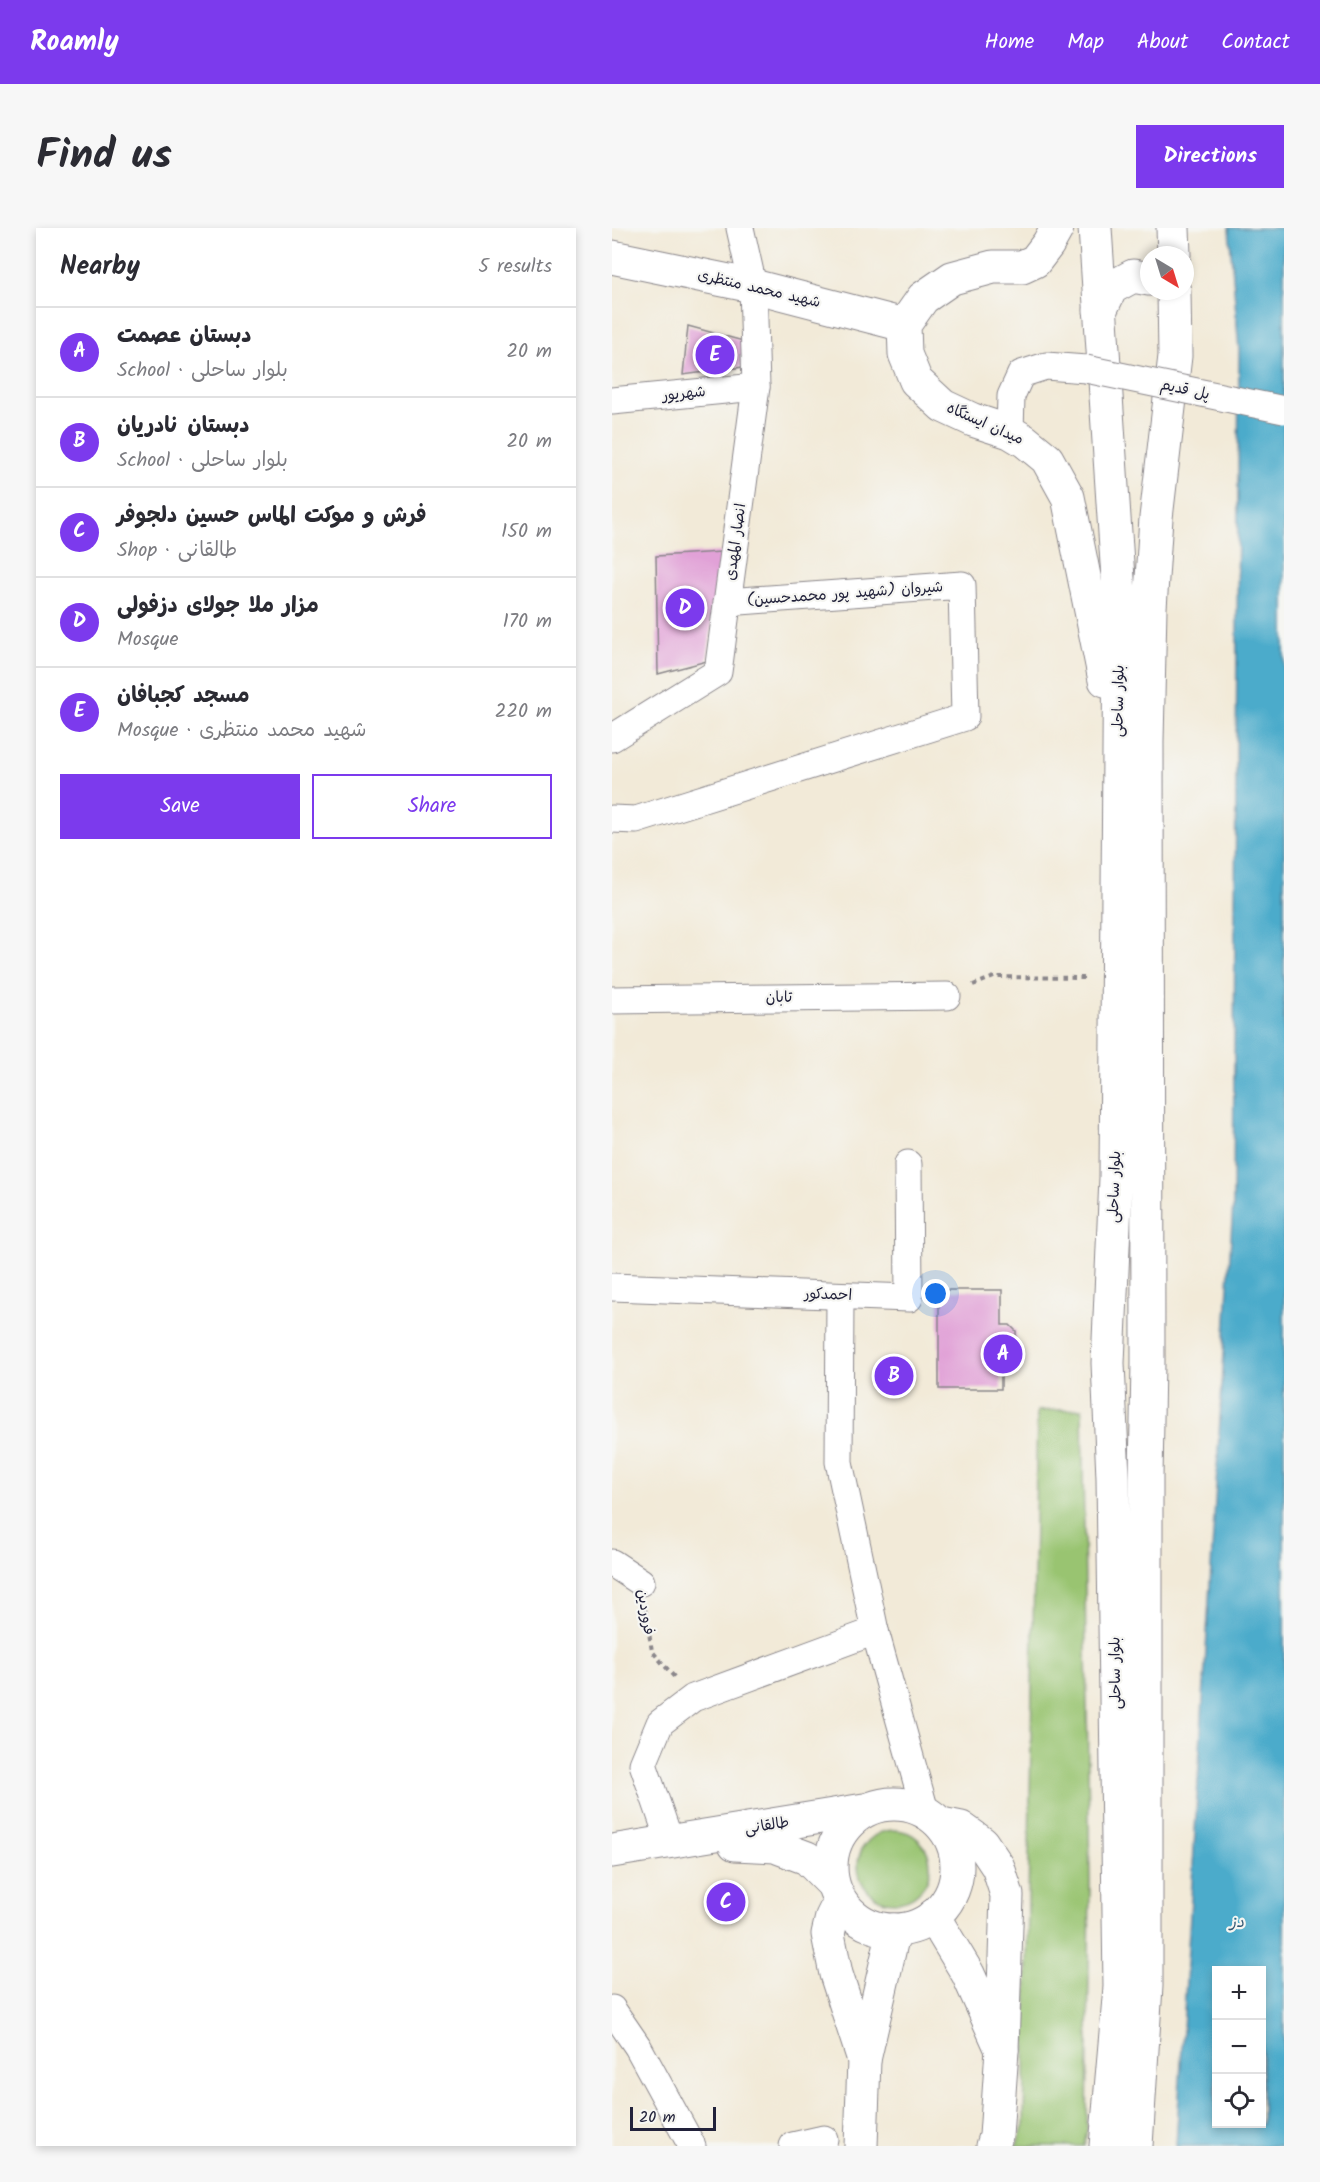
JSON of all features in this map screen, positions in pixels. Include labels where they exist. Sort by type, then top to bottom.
[{"type":"main road","points":[[904,325],[923,298],[952,278],[993,267],[1022,267],[1035,261],[1057,228]]},
{"type":"main road","name":"بلوار ساحلی","points":[[1095,228],[1120,609],[1116,1178],[1108,1363],[1113,1478],[1120,1987],[1106,2146]]},
{"type":"main road","points":[[1173,228],[1174,246]]},
{"type":"main road","name":"شهید محمد منتظری","points":[[612,256],[753,286],[904,325]]},
{"type":"main road","points":[[1100,311],[1111,288],[1133,276],[1140,277]]},
{"type":"main road","name":"بلوار ساحلی","points":[[1136,2146],[1146,1986],[1147,741],[1150,619],[1156,518],[1175,356],[1172,300]]},
{"type":"main road","name":"میدان ایستگاه","points":[[904,325],[905,354],[916,381],[943,406],[973,420],[1010,432],[1025,441],[1047,459],[1068,497],[1119,747]]},
{"type":"main road","points":[[1108,1363],[1118,1374],[1132,1376],[1139,1373],[1148,1362]]},
{"type":"main road","points":[[864,2060],[836,1974],[828,1934],[836,1892],[830,1861],[835,1840],[848,1823],[864,1810],[884,1804],[905,1804],[961,1828],[982,1843],[998,1867],[1007,1895],[1002,2050],[996,2136],[993,2146]]},
{"type":"main road","name":"طالقانی","points":[[612,1851],[864,1810]]},
{"type":"main road","points":[[836,1892],[855,1917],[873,1927],[894,1930],[915,1926],[933,1916],[947,1901],[955,1882],[957,1861],[952,1841],[933,1817]]},
{"type":"main road","name":"طالقانی","points":[[670,1842],[775,1846],[807,1858],[836,1892]]},
{"type":"main road","points":[[933,1916],[968,1974],[1002,2050]]},
{"type":"main road","points":[[861,2146],[864,2060],[894,1930]]},
{"type":"street","name":"انصار المهدی","points":[[612,738],[718,672],[756,387],[753,286],[740,228]]},
{"type":"street","name":"پل قدیم","points":[[1010,432],[1011,396],[1021,374],[1046,366],[1086,369],[1284,410]]},
{"type":"street","name":"شهریور","points":[[612,401],[756,387]]},
{"type":"street","name":"شیروان (شهید پور محمدحسین)","points":[[612,819],[636,820],[965,717],[963,585],[728,602]]},
{"type":"street","name":"تابان","points":[[612,1000],[947,996]]},
{"type":"street","name":"احمدکور","points":[[612,1287],[909,1298],[908,1164]]},
{"type":"street","points":[[840,1296],[839,1462],[875,1631],[933,1817]]},
{"type":"street","name":"فروردین","points":[[612,1563],[640,1582]]},
{"type":"street","points":[[670,1842],[643,1764],[660,1723],[693,1698],[875,1631]]},
{"type":"street","points":[[612,2009],[638,2047],[692,2146]]},
{"type":"street","points":[[794,2146],[824,2139]]},
{"type":"path","points":[[947,996],[994,977],[1117,978]]},
{"type":"path","name":"فروردین","points":[[640,1582],[652,1651],[693,1698]]},
{"type":"green space","points":[[1082,1409],[1090,1882],[1087,2130],[1084,2146],[1016,2146],[1024,2125],[1037,1411]]},
{"type":"green space","points":[[901,1830],[920,1840],[928,1852],[930,1866],[928,1880],[920,1892],[908,1900],[887,1902],[868,1892],[860,1880],[858,1859],[868,1840],[880,1832]]},
{"type":"water","name":"دز","points":[[1229,228],[1284,228],[1284,2146],[1176,2146],[1233,1204],[1239,350]]},
{"type":"building","points":[[688,326],[747,342],[743,367],[683,375]]},
{"type":"building","points":[[721,552],[707,661],[658,674],[656,556]]},
{"type":"building","points":[[939,1290],[1002,1290],[1002,1325],[1010,1325],[1016,1331],[1016,1351],[1010,1357],[1001,1357],[1001,1389],[939,1389]]},
{"type":"place","name":"مسجد کجبافان","points":[[715,355]]},
{"type":"place","name":"مزار ملا جولای دزفولی","points":[[685,608]]},
{"type":"place","name":"دبستان عصمت","points":[[1003,1354]]},
{"type":"place","name":"دبستان نادریان","points":[[894,1376]]},
{"type":"place","name":"فرش و موکت الماس حسین دلجوفر","points":[[726,1902]]}]
